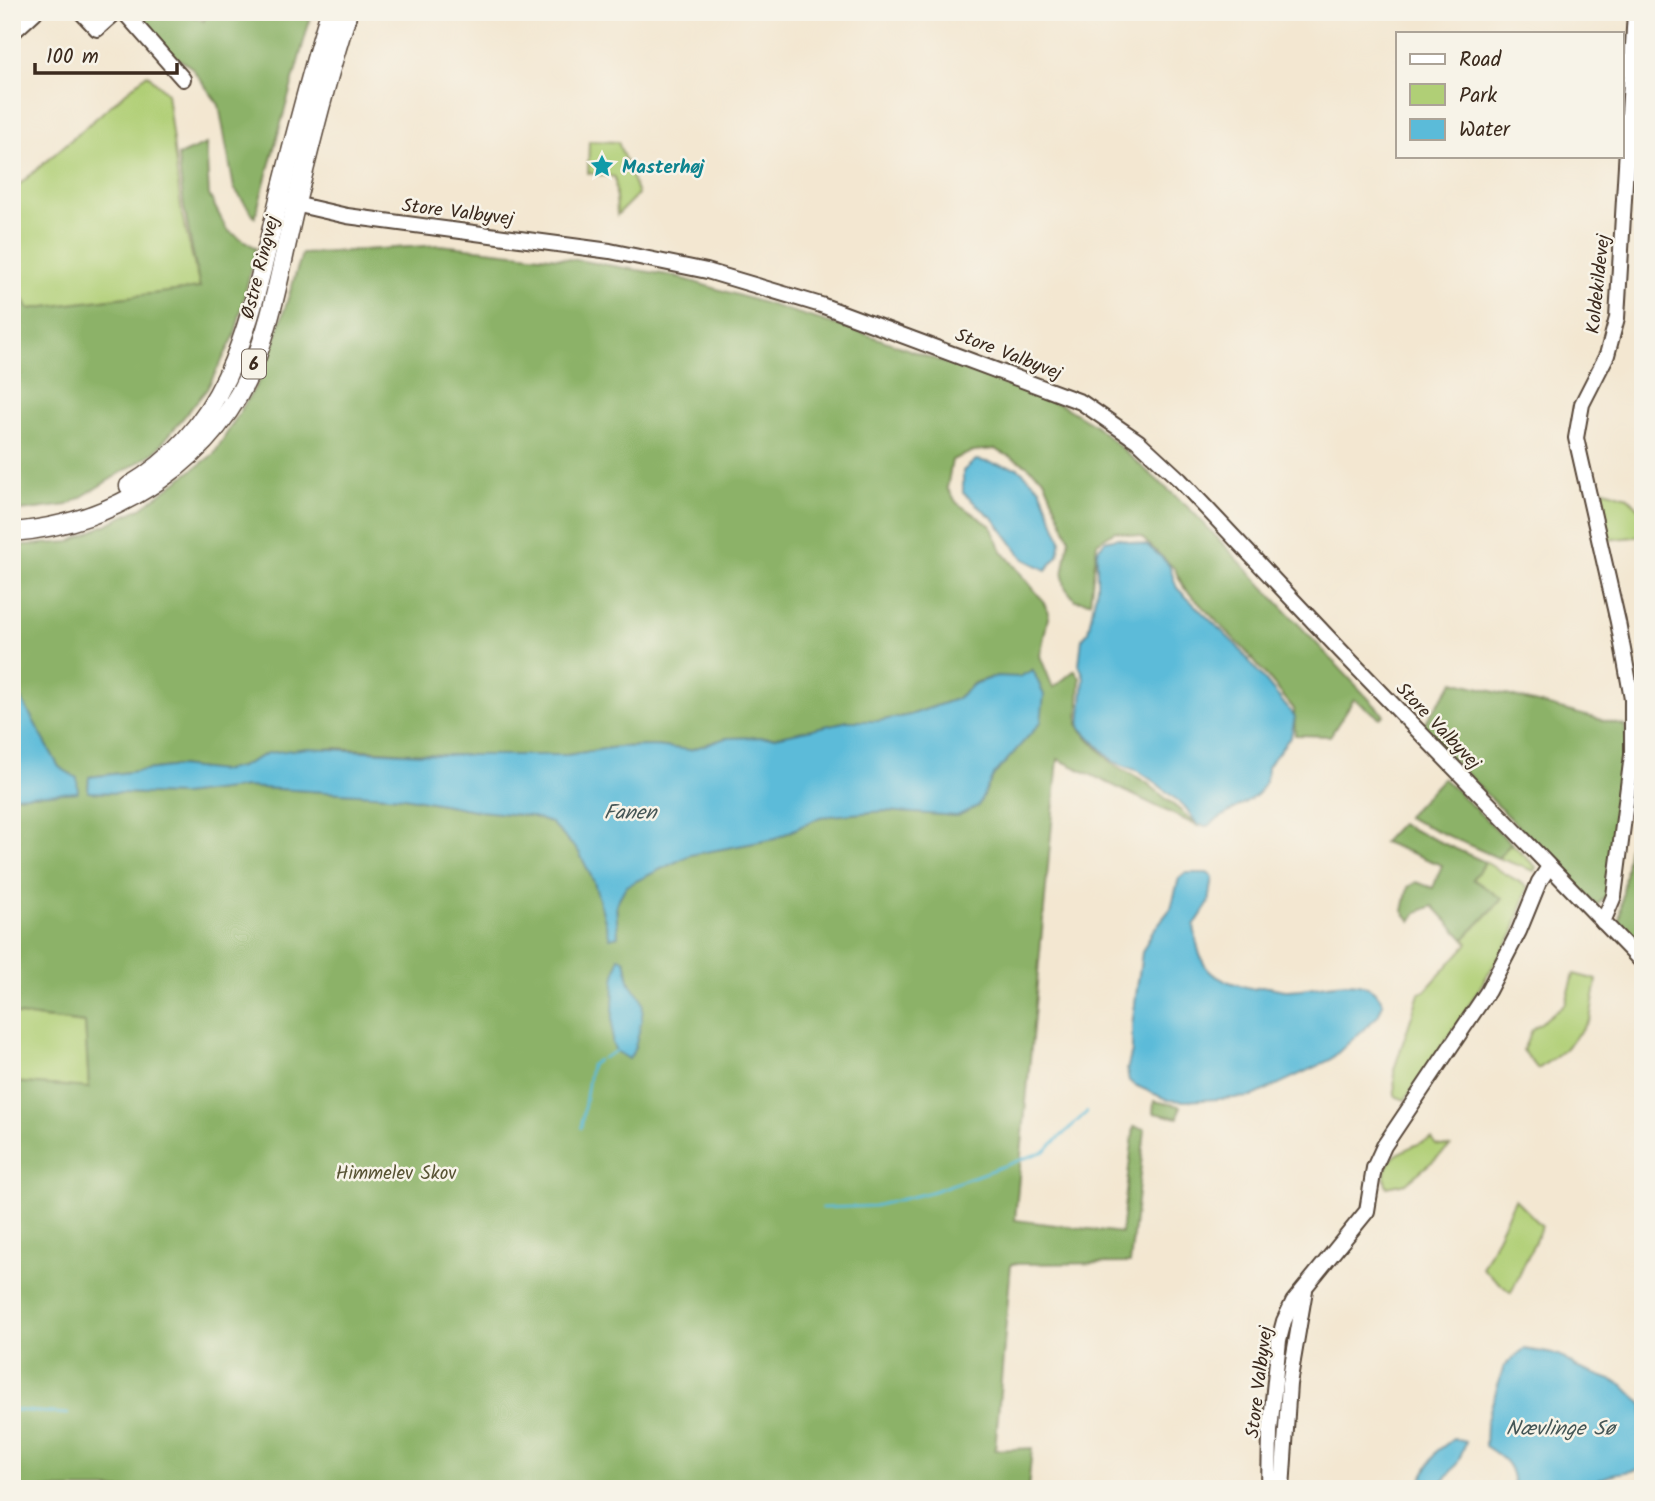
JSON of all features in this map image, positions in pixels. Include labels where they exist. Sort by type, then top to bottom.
[{"type":"main road","name":"Østre Ringvej","points":[[287,203],[330,12]]},
{"type":"main road","name":"Østre Ringvej","points":[[18,532],[105,501],[140,480],[183,443],[208,413],[230,374],[248,325],[348,12]]},
{"type":"street","points":[[12,33],[35,12]]},
{"type":"street","points":[[81,12],[97,29],[116,12]]},
{"type":"street","points":[[124,12],[183,79]]},
{"type":"street","name":"Koldekildevej","points":[[1603,922],[1614,896],[1632,755],[1632,699],[1618,622],[1576,438],[1583,404],[1607,355],[1617,318],[1635,12]]},
{"type":"street","name":"Store Valbyvej","points":[[287,203],[346,216],[610,251],[707,271],[821,305],[1081,402],[1139,442],[1180,480],[1643,963]]},
{"type":"street","name":"Store Valbyvej","points":[[1269,1489],[1269,1431],[1279,1340],[1293,1302],[1367,1211],[1374,1168],[1384,1146],[1488,991],[1519,931],[1539,882],[1549,867]]},
{"type":"street","name":"Store Valbyvej","points":[[1282,1489],[1289,1384],[1306,1286]]},
{"type":"green space","points":[[184,12],[204,21],[205,12],[312,12],[255,217],[234,188],[219,105],[191,67],[167,51],[138,13]]},
{"type":"green space","points":[[147,74],[167,93],[182,215],[200,288],[28,309],[12,276],[12,191]]},
{"type":"green space","points":[[589,141],[618,142],[638,194],[617,215],[615,177],[588,173]]},
{"type":"green space","points":[[206,144],[209,195],[227,230],[256,248],[235,335],[207,389],[155,452],[68,505],[12,512],[12,276],[29,309],[200,288],[184,208],[178,156]]},
{"type":"green space","name":"Himmelev Skov","points":[[440,245],[577,260],[674,276],[860,332],[1061,405],[1095,425],[1191,510],[1384,715],[1380,718],[1354,699],[1330,736],[1295,735],[1294,709],[1244,649],[1184,588],[1174,568],[1141,537],[1115,531],[1097,543],[1090,602],[1075,600],[1065,587],[1063,575],[1069,538],[1044,479],[1025,464],[995,449],[974,451],[952,460],[947,488],[957,503],[991,526],[1002,551],[1041,598],[1049,613],[1040,656],[1053,688],[1075,670],[1080,678],[1080,729],[1113,764],[1146,782],[1200,827],[1058,759],[1015,1220],[1121,1233],[1134,1127],[1145,1129],[1130,1263],[1011,1264],[995,1450],[1032,1448],[1028,1489],[12,1489],[12,1082],[89,1088],[85,1023],[12,1014],[12,796],[77,792],[77,778],[59,767],[12,682],[12,546],[70,542],[141,508],[214,454],[265,371],[302,254]],"holes":[[[1032,670],[1041,722],[993,776],[978,806],[957,816],[884,811],[820,817],[775,839],[690,855],[626,885],[616,904],[618,936],[610,937],[594,882],[579,852],[551,823],[530,816],[480,811],[404,797],[246,787],[182,795],[88,792],[89,777],[178,766],[221,771],[240,767],[268,753],[336,748],[441,755],[567,755],[617,747],[655,746],[690,750],[726,738],[776,737],[848,721],[878,721],[910,715],[956,699],[974,683],[997,676],[1019,678]]]},
{"type":"green space","points":[[1594,487],[1628,497],[1643,513],[1643,536],[1606,540]]},
{"type":"green space","points":[[1454,681],[1625,726],[1627,751],[1607,894],[1597,906],[1421,728]]},
{"type":"green space","points":[[1643,738],[1643,945],[1619,922]]},
{"type":"green space","points":[[1443,778],[1511,843],[1498,858],[1406,817]]},
{"type":"green space","points":[[1400,824],[1485,862],[1473,879],[1502,899],[1464,939],[1433,906],[1417,912],[1411,921],[1403,911],[1408,887],[1416,882],[1433,888],[1442,865],[1383,842]]},
{"type":"green space","points":[[1511,843],[1536,867],[1534,871],[1498,858]]},
{"type":"green space","points":[[1485,862],[1528,887],[1513,934],[1461,1018],[1405,1100],[1395,1096],[1394,1070],[1419,994],[1426,990],[1468,943],[1464,939],[1502,900],[1473,879]]},
{"type":"green space","points":[[1574,974],[1597,980],[1590,1020],[1564,1050],[1538,1069],[1523,1050],[1532,1030],[1566,1003]]},
{"type":"green space","points":[[12,1014],[85,1023],[89,1089],[12,1082]]},
{"type":"green space","points":[[1154,1101],[1180,1106],[1178,1118],[1153,1113]]},
{"type":"green space","points":[[1432,1139],[1436,1145],[1450,1147],[1406,1183],[1387,1187],[1386,1168],[1390,1160],[1405,1149]]},
{"type":"green space","points":[[1515,1199],[1542,1226],[1511,1293],[1482,1268]]},
{"type":"water","points":[[976,460],[1018,468],[1040,488],[1061,540],[1058,556],[1046,570],[1024,559],[994,519],[963,493],[963,471]]},
{"type":"water","points":[[1117,538],[1148,546],[1169,565],[1177,588],[1237,646],[1295,717],[1291,736],[1267,767],[1266,781],[1257,795],[1207,826],[1198,825],[1185,807],[1156,783],[1138,771],[1114,762],[1080,727],[1084,677],[1079,664],[1082,639],[1088,632],[1097,587],[1097,551],[1105,541]]},
{"type":"water","name":"Fanen","points":[[1033,670],[1044,695],[1041,722],[993,776],[978,806],[957,816],[884,811],[820,817],[775,839],[690,855],[626,886],[616,904],[618,936],[610,938],[594,882],[579,852],[551,823],[530,816],[480,811],[404,797],[246,787],[182,795],[88,792],[89,777],[178,766],[221,771],[240,767],[268,753],[308,748],[441,755],[567,755],[617,747],[655,746],[690,750],[726,738],[776,737],[848,721],[878,721],[910,715],[956,699],[974,684],[997,676],[1019,677]]},
{"type":"water","points":[[12,682],[59,767],[77,778],[78,792],[12,796]]},
{"type":"water","points":[[1185,873],[1207,873],[1213,877],[1209,903],[1194,926],[1200,954],[1209,971],[1226,981],[1254,989],[1266,987],[1286,990],[1339,983],[1365,986],[1375,992],[1383,1003],[1378,1016],[1330,1060],[1251,1097],[1168,1100],[1129,1081],[1127,1070],[1132,1051],[1132,1025],[1142,952],[1152,932],[1171,908],[1179,878]]},
{"type":"water","points":[[619,957],[625,961],[630,983],[641,998],[643,1006],[637,1040],[629,1059],[616,1051],[612,1043],[614,980]]},
{"type":"water","name":"Nævlinge Sø","points":[[1524,1349],[1559,1355],[1576,1367],[1622,1384],[1643,1405],[1643,1469],[1613,1474],[1599,1480],[1599,1489],[1514,1489],[1507,1463],[1485,1446],[1486,1423],[1504,1366]]},
{"type":"water","name":"Nævlinge Sø","points":[[1453,1439],[1466,1442],[1458,1462],[1438,1489],[1416,1489],[1436,1452]]},
{"type":"waterway","points":[[603,1058],[616,1051]]},
{"type":"waterway","points":[[581,1128],[591,1065],[598,1060]]},
{"type":"waterway","points":[[822,1208],[874,1206],[931,1192],[1045,1151],[1087,1112]]},
{"type":"waterway","points":[[12,1410],[68,1414]]},
{"type":"place","name":"Masterhøj","points":[[602,166]]}]
